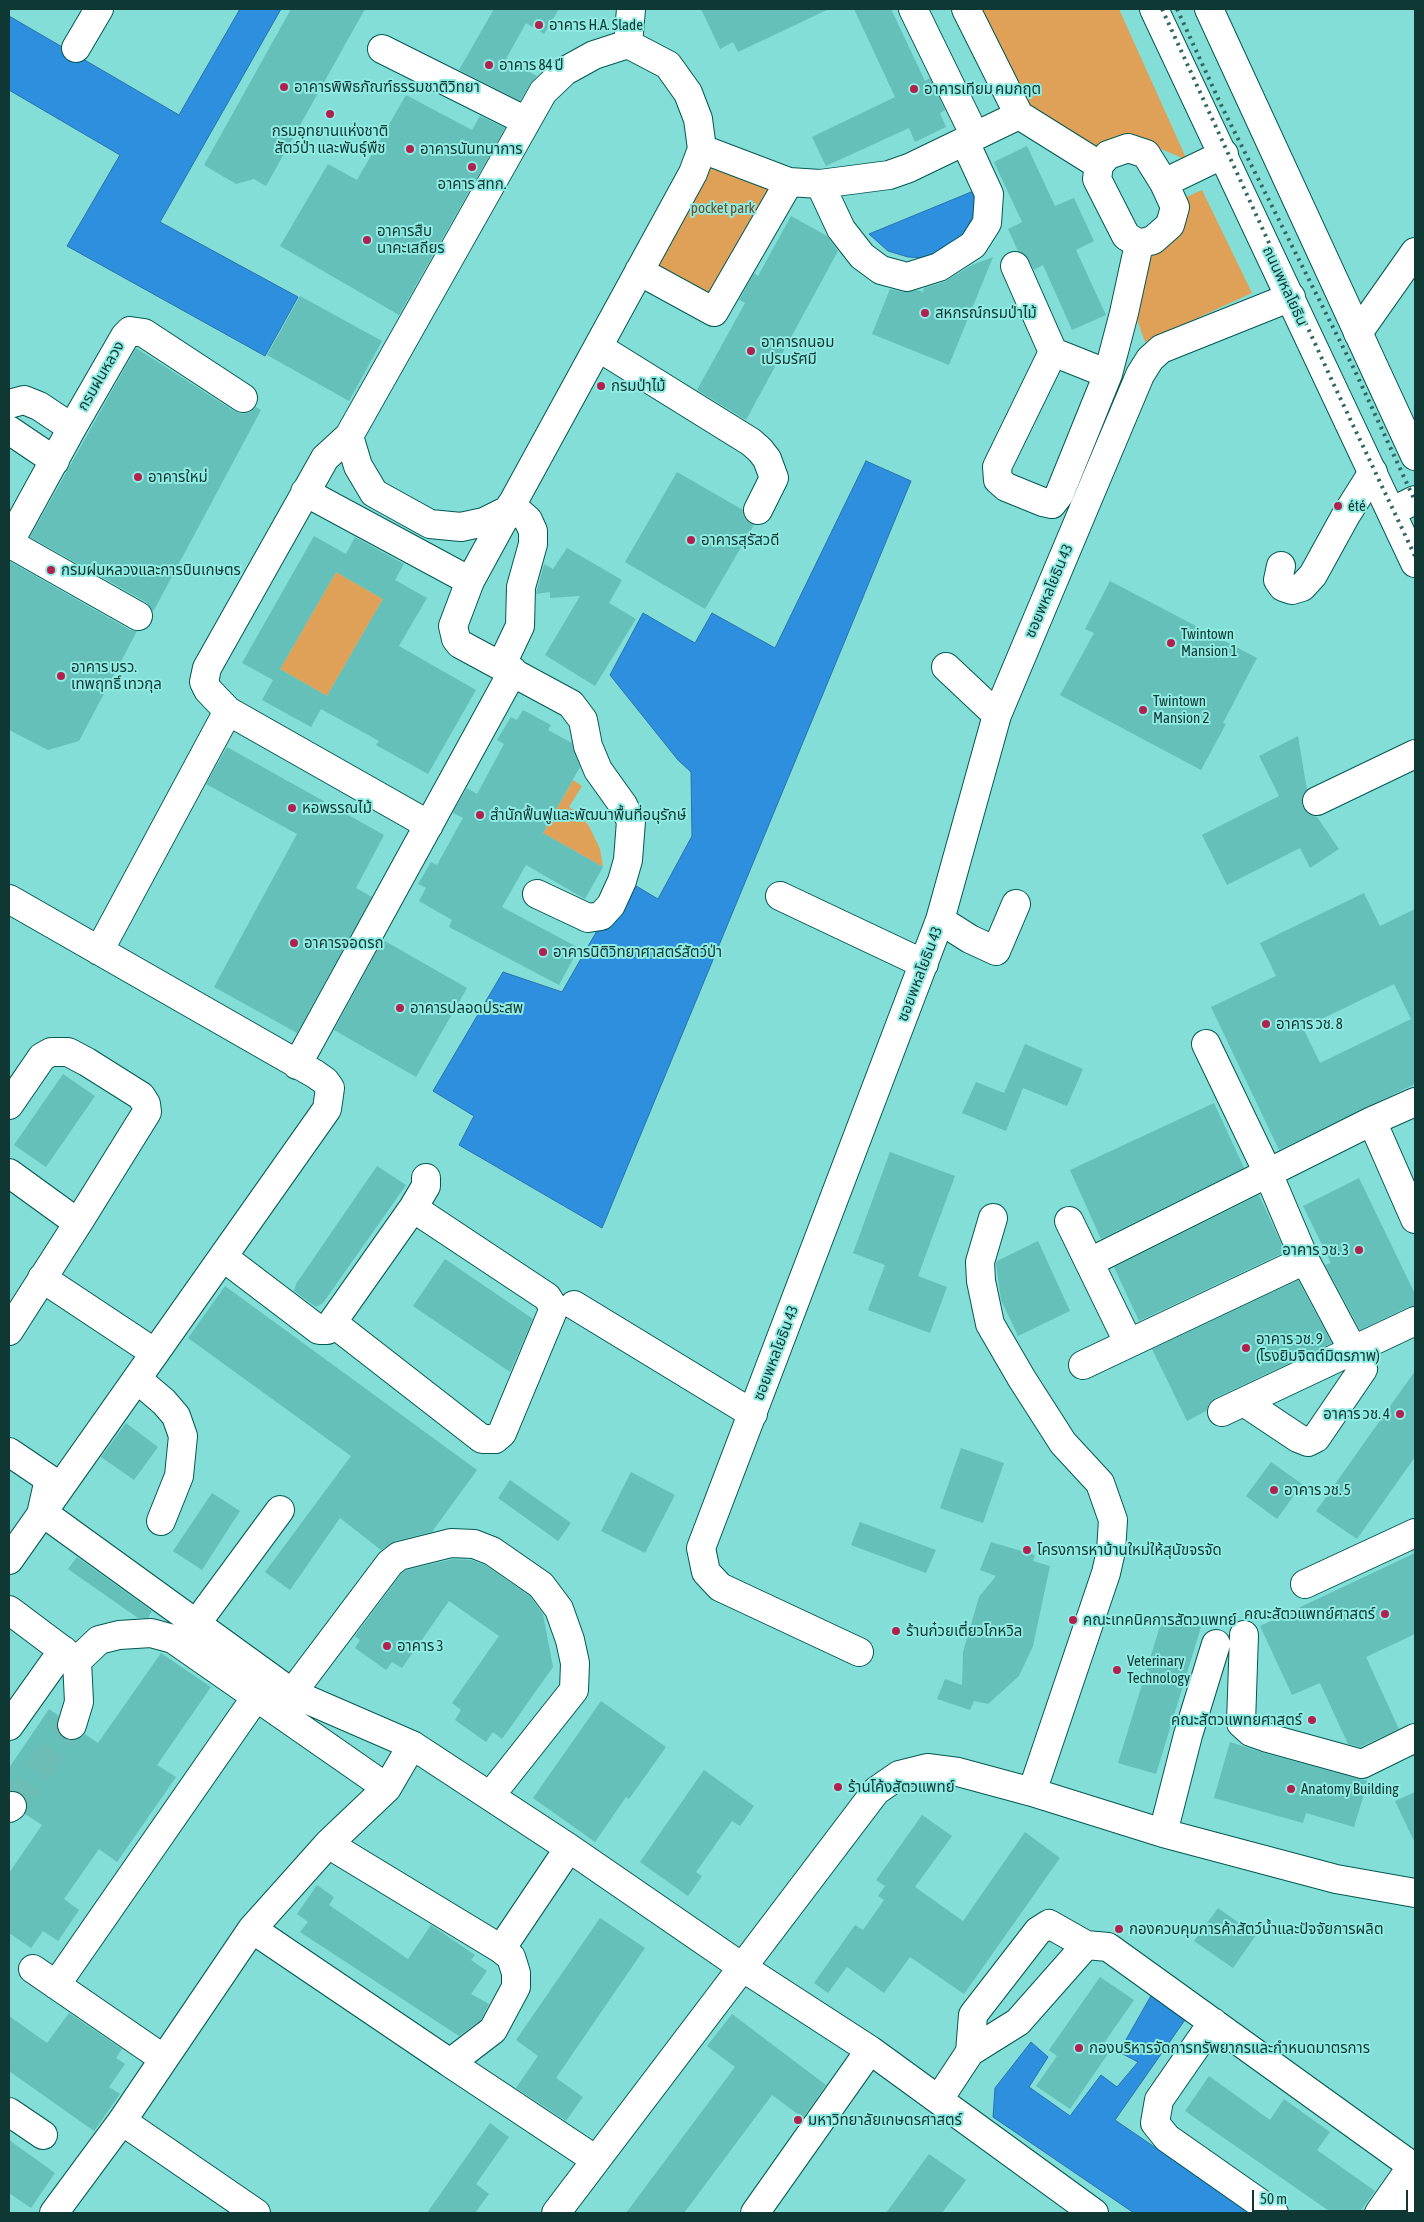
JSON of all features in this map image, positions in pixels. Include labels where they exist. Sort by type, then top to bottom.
[{"type":"street","points":[[76,48],[99,9]]},
{"type":"street","points":[[628,44],[631,9]]},
{"type":"street","points":[[820,184],[841,229],[862,256],[881,270],[907,277],[939,267],[974,244],[987,223],[989,194],[970,139],[913,9]]},
{"type":"street","points":[[966,9],[1019,115],[1099,165]]},
{"type":"street","name":"ถนนพหลโยธิน","points":[[1154,9],[1224,154],[1415,563]]},
{"type":"street","points":[[1209,9],[1414,452]]},
{"type":"street","points":[[429,825],[228,711],[208,690],[204,682],[208,668],[324,458],[349,436],[543,92],[565,71],[601,52],[628,44],[668,65],[688,93],[698,119],[702,148],[692,173],[639,272],[470,581],[453,626],[456,638],[460,644],[571,704],[583,720],[588,746],[598,770],[624,805],[631,821],[628,860],[622,881],[611,905],[601,916],[588,918],[537,894]]},
{"type":"street","points":[[382,50],[526,121]]},
{"type":"street","points":[[702,148],[788,182],[820,184],[889,175],[909,168],[1019,115]]},
{"type":"street","points":[[1128,148],[1146,154],[1164,183],[1175,207],[1170,225],[1153,240],[1139,244],[1126,236],[1097,180],[1099,165],[1108,154],[1128,148]]},
{"type":"street","points":[[1164,183],[1224,154]]},
{"type":"street","points":[[639,272],[714,312],[788,182]]},
{"type":"street","points":[[1053,352],[997,467],[998,480],[1006,487],[1052,504],[1059,495],[1108,374],[1139,244]]},
{"type":"street","points":[[1358,333],[1415,252]]},
{"type":"street","points":[[1015,266],[1053,352],[1108,374]]},
{"type":"street","name":"ซอยพหลโยธิน 43","points":[[859,1652],[720,1587],[706,1572],[701,1548],[940,920],[996,715],[1140,375],[1150,359],[1161,349],[1291,297]]},
{"type":"street","name":"กรมฝนหลวง","points":[[9,543],[124,336],[130,331],[144,333],[243,398]]},
{"type":"street","points":[[598,347],[751,442],[760,450],[767,459],[774,478],[758,510]]},
{"type":"street","points":[[9,404],[24,400],[38,406],[72,428]]},
{"type":"street","points":[[9,430],[55,461]]},
{"type":"street","points":[[349,436],[358,466],[374,493],[430,524],[461,527],[484,522],[510,507]]},
{"type":"street","points":[[1281,566],[1278,580],[1283,587],[1292,590],[1302,587],[1313,575],[1346,515],[1373,472]]},
{"type":"street","points":[[305,492],[470,581]]},
{"type":"street","points":[[1391,512],[1415,500]]},
{"type":"street","points":[[297,1065],[429,825],[507,668],[520,626],[521,586],[533,544],[533,531],[528,520],[510,507]]},
{"type":"street","points":[[9,543],[138,616]]},
{"type":"street","points":[[946,667],[996,715]]},
{"type":"street","points":[[99,951],[228,711]]},
{"type":"street","points":[[1317,801],[1415,754]]},
{"type":"street","points":[[780,896],[924,964]]},
{"type":"street","points":[[9,899],[325,1081],[330,1088],[327,1108],[9,1560]]},
{"type":"street","points":[[940,920],[970,939],[996,951],[1016,904]]},
{"type":"street","points":[[1206,1044],[1268,1173],[1305,1260],[1355,1350],[1363,1369],[1316,1438],[1308,1442],[1233,1407],[1355,1350],[1415,1322]]},
{"type":"street","points":[[9,1105],[42,1057],[51,1052],[68,1052],[141,1096],[148,1112],[9,1330]]},
{"type":"street","points":[[1090,1262],[1372,1121],[1415,1102]]},
{"type":"street","points":[[1372,1121],[1415,1220]]},
{"type":"street","points":[[9,1173],[78,1222]]},
{"type":"street","points":[[223,1257],[319,1330],[327,1330],[413,1208],[426,1186],[426,1178]]},
{"type":"street","points":[[333,1323],[482,1439],[496,1439],[502,1433],[552,1313],[552,1305],[547,1297],[413,1208]]},
{"type":"street","points":[[993,1218],[980,1262],[981,1281],[990,1324],[1022,1379],[1063,1442],[1100,1483],[1113,1520],[1111,1552],[1106,1573],[1032,1792]]},
{"type":"street","points":[[1069,1221],[1128,1342]]},
{"type":"street","points":[[1083,1365],[1128,1342],[1305,1260]]},
{"type":"street","points":[[42,1278],[156,1353]]},
{"type":"street","points":[[574,1305],[753,1414]]},
{"type":"street","points":[[137,1379],[164,1402],[176,1416],[183,1436],[179,1476],[161,1521]]},
{"type":"street","points":[[9,1452],[49,1479],[42,1512]]},
{"type":"street","points":[[196,1624],[280,1510]]},
{"type":"street","points":[[42,1512],[292,1693],[412,1745],[569,1848],[742,1967],[870,2050],[1094,2213]]},
{"type":"street","points":[[1305,1584],[1415,1532]]},
{"type":"street","points":[[292,1693],[390,1563],[398,1556],[451,1543],[474,1544],[492,1551],[541,1585],[555,1603],[570,1640],[575,1663],[574,1690],[490,1796]]},
{"type":"street","points":[[9,1610],[70,1656],[78,1702],[72,1725]]},
{"type":"street","points":[[9,1726],[70,1656],[99,1640],[119,1635],[151,1633],[173,1639],[387,1788]]},
{"type":"street","points":[[1244,1636],[1241,1723],[1251,1732],[1362,1764],[1415,1738]]},
{"type":"street","points":[[1163,1832],[1188,1735],[1216,1644]]},
{"type":"street","points":[[56,1985],[256,1697]]},
{"type":"street","points":[[54,2213],[122,2121],[252,1929],[328,1844],[387,1788],[412,1745]]},
{"type":"street","points":[[556,2213],[876,1791],[899,1775],[927,1768],[958,1772],[1032,1792],[1163,1832],[1336,1879],[1415,1893]]},
{"type":"street","points":[[328,1844],[502,1949],[511,1957],[515,1965],[516,1987],[493,2030],[450,2063]]},
{"type":"street","points":[[502,1949],[569,1848]]},
{"type":"street","points":[[970,2052],[973,2016],[1038,1930],[1049,1924],[1086,1945],[1108,1947],[1414,2167],[1379,2213]]},
{"type":"street","points":[[252,1929],[596,2160]]},
{"type":"street","points":[[939,2099],[970,2052],[1018,2022],[1086,1945]]},
{"type":"street","points":[[33,1968],[164,2059]]},
{"type":"street","points":[[1213,2022],[1160,2100],[1155,2123],[1167,2138],[1274,2213]]},
{"type":"street","points":[[755,2213],[870,2050]]},
{"type":"street","points":[[9,2112],[43,2135]]},
{"type":"street","points":[[122,2121],[256,2213]]},
{"type":"street","points":[[1406,2213],[1415,2201]]},
{"type":"green space","points":[[977,9],[1119,9],[1187,160],[1133,137],[1093,152],[1019,110]]},
{"type":"green space","name":"pocket park","points":[[702,149],[789,182],[714,312],[639,271]]},
{"type":"green space","points":[[1202,190],[1252,293],[1145,342],[1134,311],[1149,256],[1169,205]]},
{"type":"green space","points":[[336,572],[383,599],[327,696],[280,669]]},
{"type":"green space","points":[[573,780],[582,786],[569,807],[577,812],[589,826],[600,849],[603,867],[543,833]]},
{"type":"water","points":[[240,9],[281,9],[160,222],[298,297],[265,356],[67,246],[120,155],[9,90],[9,16],[179,115]]},
{"type":"water","points":[[976,190],[976,205],[970,222],[961,237],[945,252],[925,258],[908,257],[888,251],[869,234]]},
{"type":"water","points":[[866,461],[911,481],[602,1228],[459,1145],[474,1116],[433,1091],[503,972],[562,992],[626,880],[658,899],[692,836],[691,772],[678,760],[610,675],[643,613],[695,643],[712,613],[775,648]]},
{"type":"water","points":[[1152,1994],[1187,2017],[1115,2120],[1251,2213],[1134,2213],[993,2117],[995,2088],[1031,2042],[1048,2057],[1029,2087],[1070,2116],[1101,2075],[1117,2087],[1138,2062],[1119,2052]]},
{"type":"building","name":"อาคารพิพิธภัณฑ์ธรรมชาติวิทยา","points":[[291,9],[365,9],[266,186],[254,179],[236,184],[204,165]]},
{"type":"building","name":"อาคาร 84 ปี","points":[[494,9],[559,9],[544,34],[526,23],[506,59],[537,76],[520,101],[459,70]]},
{"type":"building","points":[[701,9],[829,9],[738,52],[733,42],[720,49]]},
{"type":"building","name":"อาคารเทียม คมกฤต","points":[[854,9],[891,9],[925,81],[930,78],[945,110],[940,113],[946,127],[915,142],[909,128],[826,166],[812,137],[895,97]]},
{"type":"building","points":[[406,95],[472,130],[480,116],[505,128],[399,315],[280,246],[328,164],[357,180]]},
{"type":"building","points":[[1027,146],[1055,206],[1074,198],[1094,241],[1076,250],[1106,315],[1072,330],[1043,265],[1034,270],[1025,254],[1018,251],[1008,229],[1022,222],[994,162]]},
{"type":"building","name":"อาคารถนอม เปรมรัศมี","points":[[791,216],[827,236],[838,251],[746,420],[697,390],[745,303],[739,300],[754,273],[758,276]]},
{"type":"building","name":"สหกรณ์กรมป่าไม้","points":[[993,257],[949,365],[872,334],[890,289],[903,292],[917,290],[923,292],[924,288],[944,282],[972,265]]},
{"type":"building","points":[[300,296],[382,341],[349,401],[267,355]]},
{"type":"building","name":"อาคารใหม่","points":[[136,348],[234,411],[243,414],[250,412],[256,407],[261,410],[153,612],[146,602],[30,537]]},
{"type":"building","name":"อาคารสุรัสวดี","points":[[677,472],[743,510],[745,519],[754,525],[705,609],[625,562]]},
{"type":"building","points":[[314,536],[346,554],[355,537],[404,564],[395,580],[427,598],[399,646],[476,690],[428,774],[376,745],[379,741],[321,709],[311,727],[262,700],[273,680],[242,663]],"holes":[[[336,572],[383,599],[327,696],[280,669]]]},
{"type":"building","points":[[567,548],[622,580],[609,603],[636,619],[595,686],[545,655],[580,596],[550,598],[550,592],[536,594],[544,564],[553,569]]},
{"type":"building","name":"อาคาร มรว. เทพฤทธิ์ เทวกุล","points":[[9,561],[130,630],[137,631],[79,741],[48,750],[9,730]]},
{"type":"building","points":[[1110,581],[1257,658],[1223,723],[1226,724],[1201,770],[1060,695],[1094,633],[1085,629]]},
{"type":"building","points":[[523,710],[551,725],[548,730],[572,743],[580,767],[543,833],[603,867],[585,899],[526,865],[502,907],[579,948],[559,985],[449,927],[452,920],[419,901],[426,888],[418,884],[431,862],[437,865],[463,818],[453,813],[457,805],[467,788],[477,794],[504,744],[497,740],[511,717],[517,720]]},
{"type":"building","points":[[1298,736],[1307,790],[1302,799],[1303,807],[1309,814],[1317,817],[1339,849],[1310,868],[1300,848],[1227,885],[1202,835],[1279,796],[1259,756]]},
{"type":"building","name":"อาคารจอดรถ","points":[[227,747],[384,835],[356,888],[372,897],[297,1033],[214,987],[297,834],[206,784]]},
{"type":"building","name":"อาคาร วช. 8","points":[[1364,893],[1380,926],[1415,909],[1415,1084],[1279,1150],[1211,1007],[1276,976],[1260,943]],"holes":[[[1394,984],[1411,1019],[1320,1063],[1303,1028]]]},
{"type":"building","name":"อาคารปลอดประสพ","points":[[383,940],[467,988],[416,1077],[334,1030]]},
{"type":"building","points":[[1025,1044],[1083,1069],[1067,1106],[1023,1088],[1006,1131],[962,1113],[976,1082],[1004,1093]]},
{"type":"building","points":[[63,1074],[95,1096],[46,1167],[14,1145]]},
{"type":"building","points":[[1214,1103],[1244,1168],[1101,1239],[1070,1170]]},
{"type":"building","points":[[890,1152],[955,1176],[918,1276],[947,1287],[930,1333],[868,1310],[885,1265],[853,1253]]},
{"type":"building","points":[[377,1166],[406,1185],[323,1303],[316,1307],[294,1291],[296,1284]]},
{"type":"building","name":"อาคาร วช. 3","points":[[1359,1178],[1415,1294],[1415,1306],[1408,1307],[1360,1330],[1325,1265],[1331,1263],[1303,1206]]},
{"type":"building","points":[[1259,1195],[1285,1252],[1139,1321],[1114,1267]]},
{"type":"building","points":[[1038,1241],[1070,1311],[1018,1336],[1001,1300],[996,1264],[997,1261]]},
{"type":"building","points":[[445,1259],[533,1319],[510,1372],[413,1306]]},
{"type":"building","name":"อาคาร วช. 9 (โรงยิมจิตต์มิตรภาพ)","points":[[1298,1280],[1332,1343],[1215,1398],[1209,1404],[1206,1411],[1187,1421],[1152,1349]]},
{"type":"building","points":[[225,1286],[477,1470],[432,1532],[395,1541],[381,1550],[340,1518],[290,1590],[265,1572],[351,1456],[188,1338]]},
{"type":"building","name":"อาคาร วช. 4","points":[[1415,1371],[1415,1457],[1357,1539],[1316,1511]]},
{"type":"building","points":[[126,1423],[158,1447],[134,1480],[101,1457]]},
{"type":"building","points":[[961,1448],[1004,1463],[983,1523],[940,1508]]},
{"type":"building","name":"อาคาร วช. 5","points":[[1271,1462],[1302,1484],[1277,1519],[1246,1496]]},
{"type":"building","points":[[631,1472],[675,1495],[645,1553],[601,1531]]},
{"type":"building","points":[[510,1480],[571,1523],[558,1541],[498,1498]]},
{"type":"building","points":[[212,1493],[240,1511],[202,1570],[173,1551]]},
{"type":"building","points":[[860,1522],[936,1550],[926,1573],[851,1545]]},
{"type":"building","points":[[991,1542],[1035,1555],[1033,1561],[1050,1566],[1033,1646],[1019,1676],[988,1704],[974,1701],[970,1710],[937,1699],[945,1679],[962,1685],[963,1652],[979,1597],[996,1576],[980,1570]]},
{"type":"building","name":"คณะสัตวแพทย์ศาสตร์","points":[[1415,1553],[1415,1634],[1366,1657],[1399,1729],[1360,1747],[1348,1744],[1320,1683],[1292,1695],[1260,1626]]},
{"type":"building","points":[[77,1557],[152,1611],[148,1618],[138,1618],[68,1569]]},
{"type":"building","name":"อาคาร 3","points":[[453,1559],[471,1560],[485,1565],[530,1596],[543,1614],[553,1667],[502,1739],[493,1732],[486,1742],[455,1720],[461,1710],[452,1703],[499,1636],[449,1601],[402,1668],[392,1662],[386,1670],[355,1648],[360,1640],[355,1636],[401,1574],[406,1570]]},
{"type":"building","points":[[1163,1616],[1201,1627],[1156,1774],[1118,1763]]},
{"type":"building","points":[[161,1653],[211,1687],[157,1765],[176,1777],[117,1862],[99,1849],[64,1899],[79,1910],[58,1941],[43,1931],[31,1948],[9,1933],[9,1873],[42,1825],[25,1814],[28,1805],[25,1797],[18,1792],[9,1791],[9,1768],[49,1709],[59,1716],[57,1728],[61,1736],[67,1740],[75,1740],[85,1734],[98,1743]]},
{"type":"building","points":[[601,1701],[666,1747],[629,1799],[626,1797],[595,1842],[533,1798]]},
{"type":"building","name":"Anatomy Building","points":[[1230,1742],[1368,1781],[1354,1827],[1306,1813],[1303,1823],[1214,1798]]},
{"type":"building","points":[[704,1770],[754,1806],[740,1826],[732,1821],[696,1872],[702,1876],[688,1896],[640,1862]]},
{"type":"building","points":[[1415,1792],[1415,1843],[1395,1801]]},
{"type":"building","points":[[922,1815],[952,1836],[915,1887],[963,1921],[1025,1832],[1060,1858],[964,1994],[910,1957],[884,1993],[847,1967],[828,1993],[814,1983],[855,1925],[863,1930],[884,1900],[878,1896],[885,1886],[876,1880]]},
{"type":"building","points":[[317,1885],[334,1897],[329,1905],[408,1959],[431,1925],[475,1955],[471,1960],[487,1971],[471,1994],[489,2004],[481,2020],[459,2036],[300,1932],[308,1922],[297,1914]]},
{"type":"building","points":[[1218,1908],[1256,1935],[1233,1968],[1194,1941]]},
{"type":"building","points":[[600,1918],[645,1948],[556,2078],[583,2097],[566,2121],[516,2088],[538,2056],[516,2040]]},
{"type":"building","points":[[1100,1977],[1134,2000],[1104,2043],[1112,2048],[1070,2109],[1036,2086],[1057,2056],[1049,2050]]},
{"type":"building","points":[[69,2013],[122,2049],[116,2058],[125,2064],[109,2087],[120,2094],[94,2131],[9,2071],[9,2016],[47,2043]]},
{"type":"building","points":[[732,2014],[826,2085],[803,2118],[772,2095],[684,2213],[626,2213],[735,2067],[707,2046]]},
{"type":"building","points":[[1209,2076],[1270,2120],[1284,2099],[1330,2132],[1317,2150],[1375,2191],[1359,2213],[1332,2213],[1185,2111]]},
{"type":"building","points":[[490,2123],[509,2137],[476,2184],[489,2194],[475,2213],[427,2213]]},
{"type":"building","points":[[9,2140],[55,2173],[31,2208],[9,2193]]},
{"type":"building","points":[[929,2154],[966,2180],[942,2213],[886,2213]]},
{"type":"tunnel","points":[[12,1806],[72,1725]]},
{"type":"railway","points":[[1162,9],[1334,385],[1415,556]]},
{"type":"railway","points":[[1177,9],[1222,107],[1355,371],[1415,501]]},
{"type":"place","name":"อาคาร H.A. Slade","points":[[539,25]]},
{"type":"place","name":"อาคาร 84 ปี","points":[[489,65]]},
{"type":"place","name":"อาคารพิพิธภัณฑ์ธรรมชาติวิทยา","points":[[284,87]]},
{"type":"place","name":"อาคารเทียม คมกฤต","points":[[914,89]]},
{"type":"place","name":"กรมอุทยานแห่งชาติ สัตว์ป่า และพันธุ์พืช","points":[[330,114]]},
{"type":"place","name":"อาคารนันทนาการ","points":[[410,149]]},
{"type":"place","name":"อาคาร สทก.","points":[[472,167]]},
{"type":"place","name":"อาคารสืบ นาคะเสถียร","points":[[367,240]]},
{"type":"place","name":"สหกรณ์กรมป่าไม้","points":[[925,313]]},
{"type":"place","name":"อาคารถนอม เปรมรัศมี","points":[[751,351]]},
{"type":"place","name":"กรมป่าไม้","points":[[601,386]]},
{"type":"place","name":"อาคารใหม่","points":[[138,477]]},
{"type":"place","name":"été","points":[[1338,506]]},
{"type":"place","name":"อาคารสุรัสวดี","points":[[691,540]]},
{"type":"place","name":"กรมฝนหลวงและการบินเกษตร","points":[[51,570]]},
{"type":"place","name":"Twintown Mansion 1","points":[[1171,643]]},
{"type":"place","name":"อาคาร มรว. เทพฤทธิ์ เทวกุล","points":[[61,676]]},
{"type":"place","name":"Twintown Mansion 2","points":[[1143,710]]},
{"type":"place","name":"หอพรรณไม้","points":[[292,808]]},
{"type":"place","name":"สำนักฟื้นฟูและพัฒนาพื้นที่อนุรักษ์","points":[[480,815]]},
{"type":"place","name":"อาคารจอดรถ","points":[[294,943]]},
{"type":"place","name":"อาคารนิติวิทยาศาสตร์สัตว์ป่า","points":[[543,952]]},
{"type":"place","name":"อาคารปลอดประสพ","points":[[400,1008]]},
{"type":"place","name":"อาคาร วช. 8","points":[[1266,1024]]},
{"type":"place","name":"อาคาร วช. 3","points":[[1359,1250]]},
{"type":"place","name":"อาคาร วช. 9 (โรงยิมจิตต์มิตรภาพ)","points":[[1246,1348]]},
{"type":"place","name":"อาคาร วช. 4","points":[[1400,1414]]},
{"type":"place","name":"อาคาร วช. 5","points":[[1274,1490]]},
{"type":"place","name":"โครงการหาบ้านใหม่ให้สุนัขจรจัด","points":[[1027,1550]]},
{"type":"place","name":"คณะสัตวแพทย์ศาสตร์","points":[[1385,1614]]},
{"type":"place","name":"คณะเทคนิคการสัตวแพทย์","points":[[1073,1620]]},
{"type":"place","name":"ร้านก๋วยเตี๋ยวโกหวิล","points":[[896,1631]]},
{"type":"place","name":"อาคาร 3","points":[[387,1646]]},
{"type":"place","name":"Veterinary Technology","points":[[1117,1670]]},
{"type":"place","name":"คณะสัตวแพทยศาสตร์","points":[[1312,1720]]},
{"type":"place","name":"ร้านโค้งสัตวแพทย์","points":[[838,1787]]},
{"type":"place","name":"Anatomy Building","points":[[1291,1789]]},
{"type":"place","name":"กองควบคุมการค้าสัตว์น้ำและปัจจัยการผลิต","points":[[1119,1929]]},
{"type":"place","name":"กองบริหารจัดการทรัพยากรและกำหนดมาตรการ","points":[[1079,2048]]},
{"type":"place","name":"มหาวิทยาลัยเกษตรศาสตร์","points":[[798,2120]]}]
